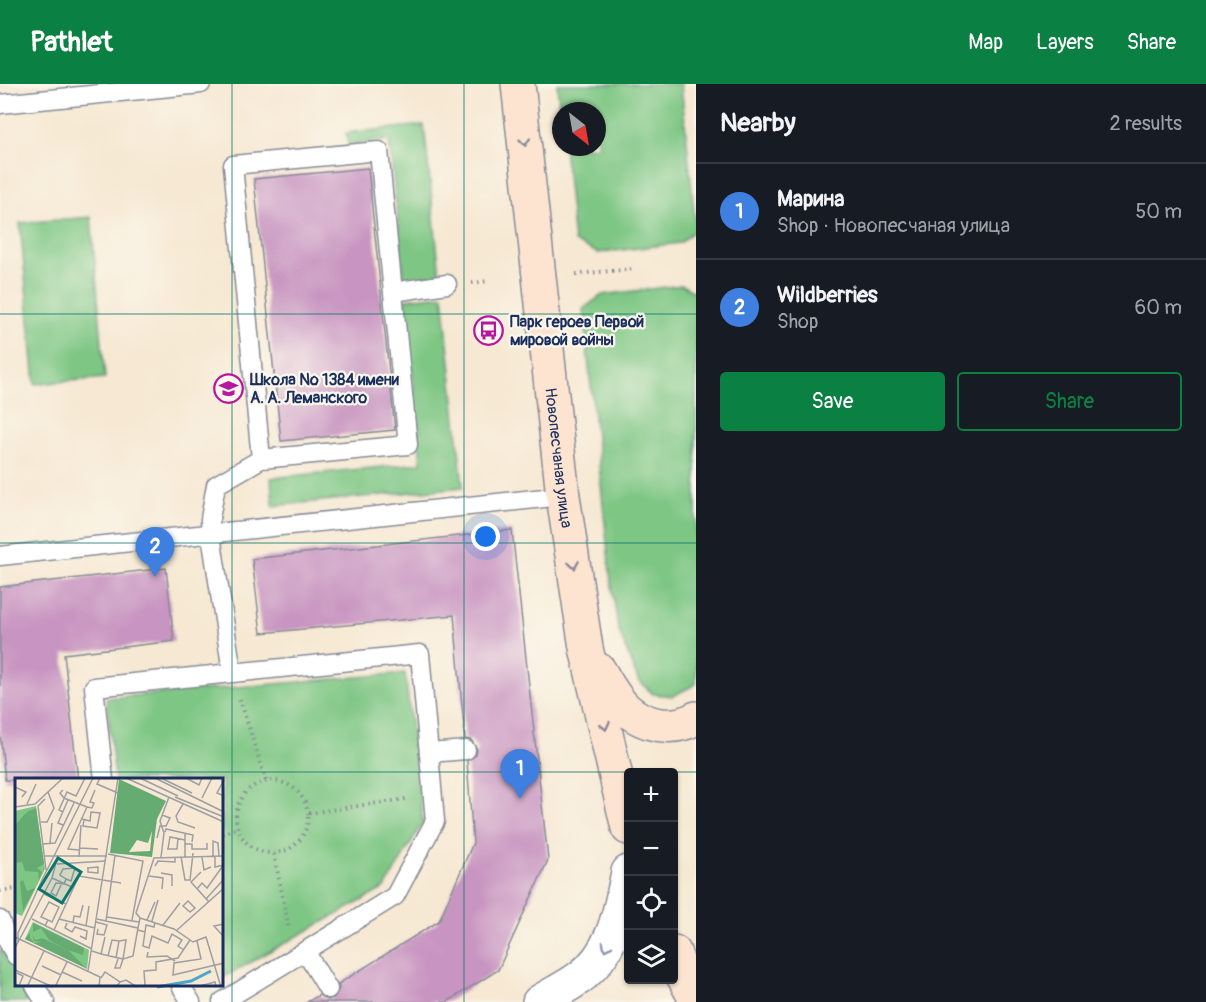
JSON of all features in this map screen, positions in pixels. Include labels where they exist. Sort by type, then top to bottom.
[{"type":"main road","name":"Новопесчаная улица","points":[[518,84],[563,496],[586,648],[627,822]]},
{"type":"main road","points":[[586,648],[614,695],[627,710],[645,721],[660,725],[676,725],[696,718]]},
{"type":"main road","points":[[678,963],[696,1000]]},
{"type":"street","points":[[539,1002],[580,977],[603,954],[616,925],[627,876]]},
{"type":"lane","points":[[0,104],[160,86],[201,84]]},
{"type":"lane","points":[[232,672],[211,535],[210,519],[216,484],[261,459],[408,445],[380,151],[233,165],[261,459]]},
{"type":"lane","points":[[393,292],[447,284]]},
{"type":"lane","points":[[0,556],[563,496]]},
{"type":"lane","points":[[104,778],[94,687],[420,654],[435,821],[395,896],[222,1002]]},
{"type":"lane","points":[[429,753],[466,750]]},
{"type":"lane","points":[[0,920],[15,954]]},
{"type":"lane","points":[[300,954],[328,989]]},
{"type":"lane","points":[[36,987],[45,1002]]},
{"type":"lane","points":[[182,987],[191,1002]]},
{"type":"path","points":[[576,274],[635,269]]},
{"type":"path","points":[[232,672],[266,781]]},
{"type":"path","points":[[266,781],[278,781],[289,785],[305,801],[309,813],[304,836],[286,851],[274,854],[262,853],[251,848],[237,828],[238,803],[254,785],[266,781]]},
{"type":"path","points":[[309,813],[433,795]]},
{"type":"path","points":[[224,833],[237,828]]},
{"type":"path","points":[[274,854],[300,954]]},
{"type":"path","points":[[0,891],[15,889]]},
{"type":"green space","points":[[557,84],[681,84],[696,229],[680,243],[598,253],[574,242],[565,156],[606,156],[606,102],[559,102]]},
{"type":"green space","points":[[424,125],[440,275],[404,279],[389,140],[348,145],[346,133]]},
{"type":"green space","points":[[91,217],[105,378],[35,384],[20,223]]},
{"type":"green space","points":[[682,285],[696,293],[696,684],[673,696],[653,694],[638,680],[618,628],[610,573],[583,309],[602,295]]},
{"type":"green space","points":[[443,295],[463,487],[273,506],[271,478],[421,463],[405,299]]},
{"type":"green space","points":[[405,673],[423,822],[385,888],[224,977],[224,778],[115,778],[106,698]]},
{"type":"green space","points":[[2,950],[15,972],[15,987],[24,987],[33,1002],[0,1002],[0,951]]},
{"type":"building","points":[[368,168],[395,430],[281,441],[254,179]]},
{"type":"building","points":[[512,530],[548,860],[498,970],[447,1002],[307,1002],[319,995],[328,1000],[334,998],[339,989],[338,984],[439,921],[473,843],[467,761],[476,755],[477,749],[471,740],[465,739],[454,615],[261,633],[252,559]]},
{"type":"building","points":[[166,568],[174,641],[64,654],[78,778],[5,780],[0,733],[0,587]]},
{"type":"place","name":"Парк героев Первой мировой войны","points":[[489,330]]},
{"type":"place","name":"Школа № 1384 имени А. А. Леманского","points":[[229,388]]},
{"type":"place","name":"Wildberries","points":[[155,577]]},
{"type":"place","name":"Марина","points":[[520,799]]}]
